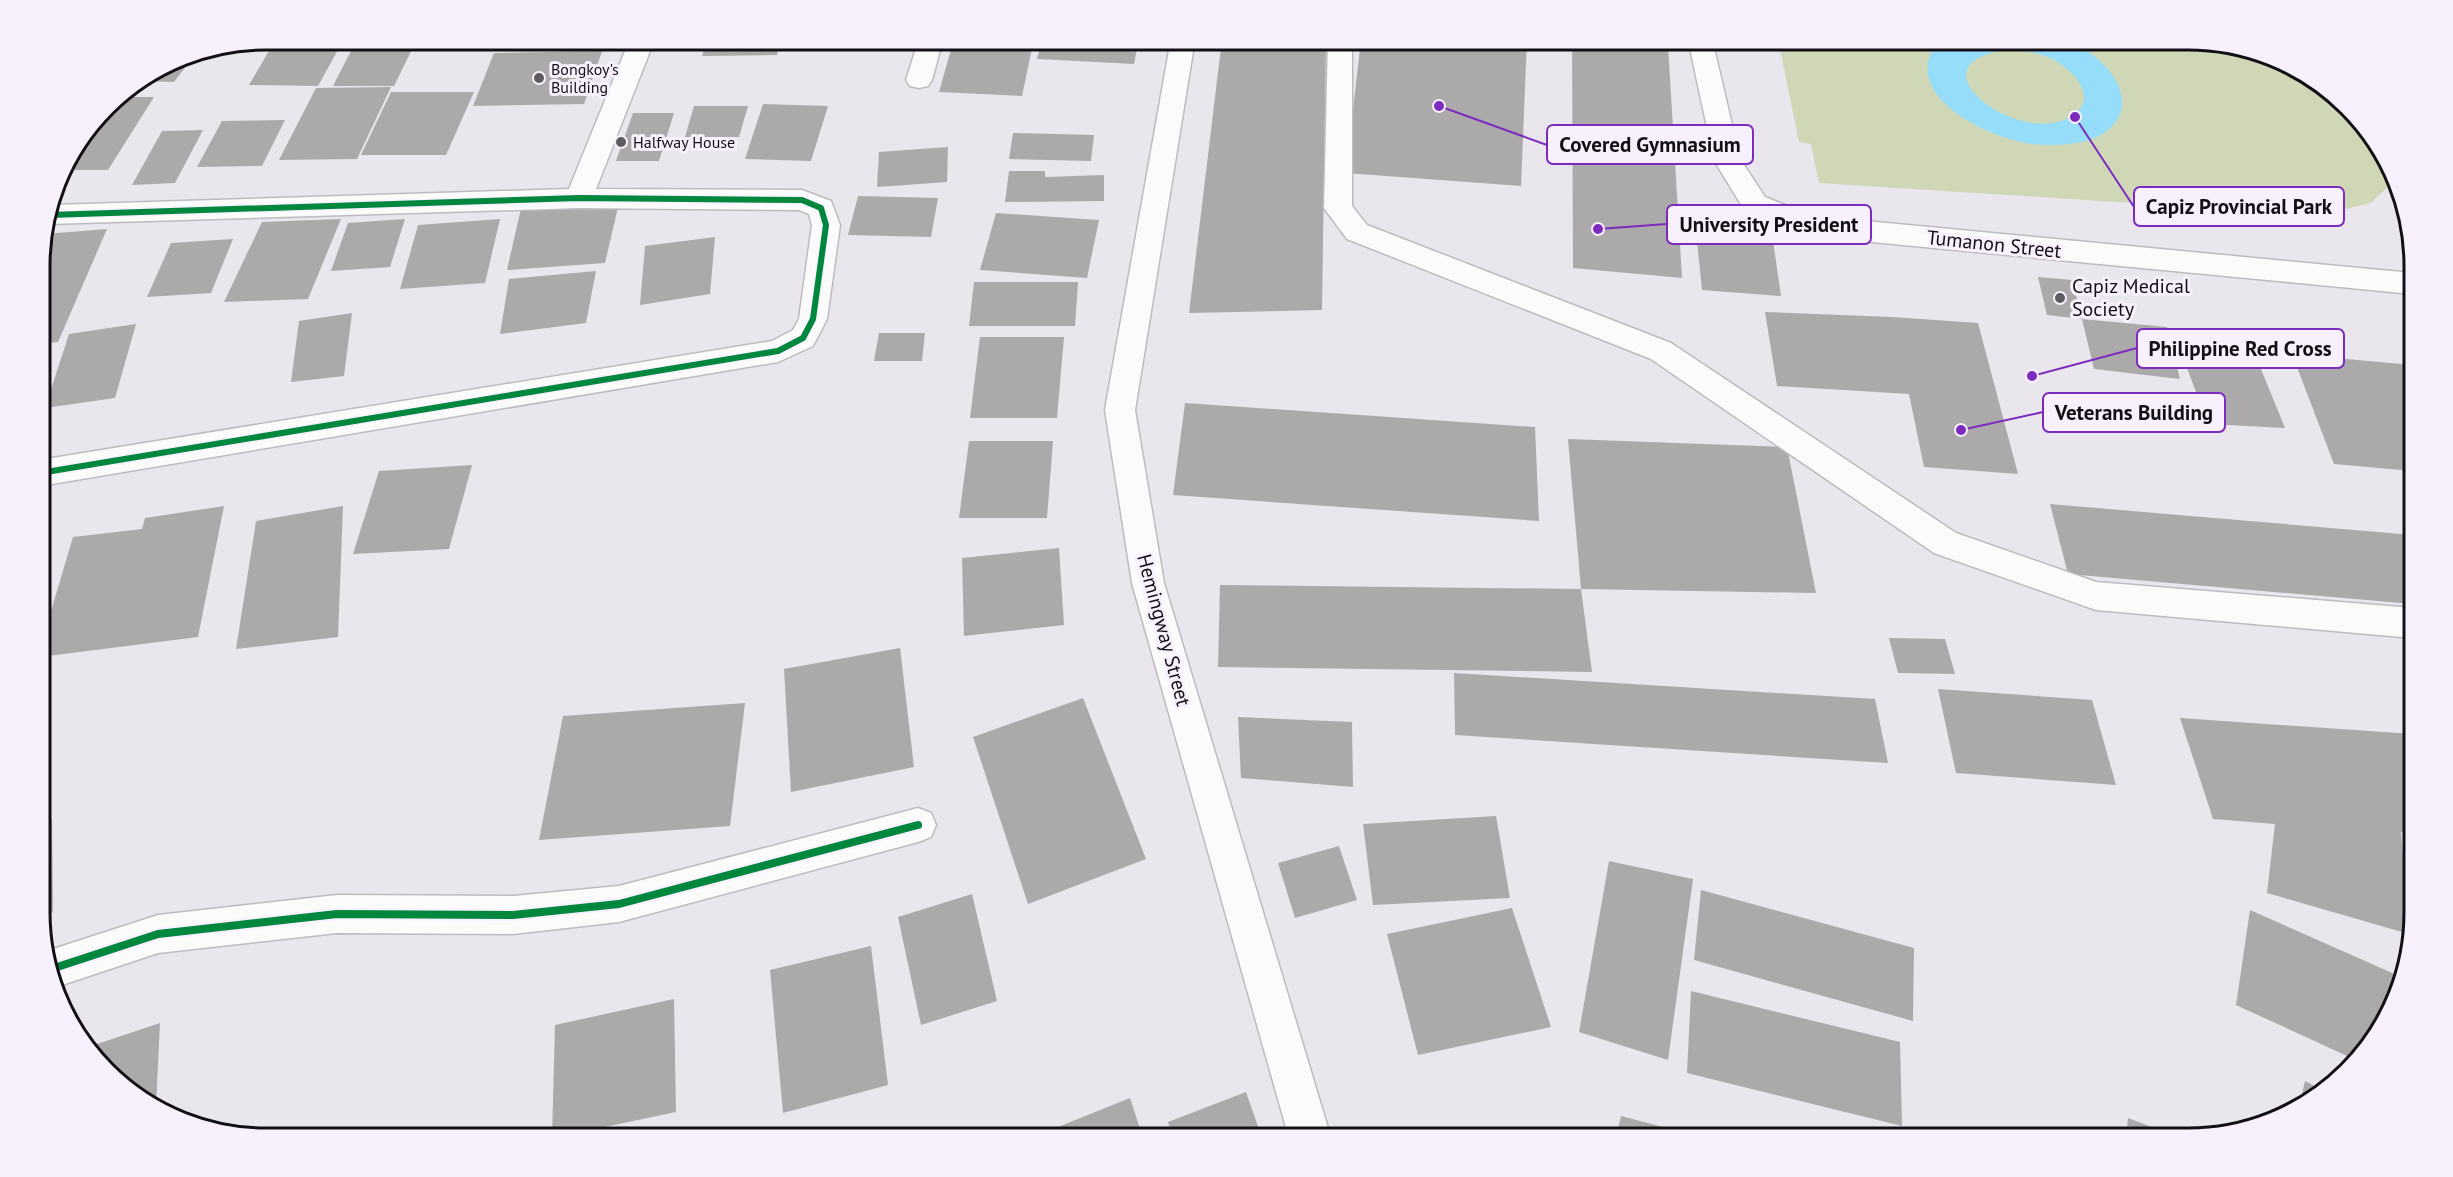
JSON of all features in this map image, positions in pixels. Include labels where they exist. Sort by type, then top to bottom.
[{"type":"street","points":[[579,198],[638,50]]},
{"type":"street","points":[[919,80],[928,50]]},
{"type":"street","name":"Hemingway Street","points":[[1181,50],[1120,410],[1148,583],[1307,1128]]},
{"type":"street","points":[[1340,50],[1338,208],[1357,232],[1661,351],[1946,543],[2096,596],[2404,622]]},
{"type":"street","name":"Tumanon Street","points":[[1702,50],[1727,160],[1755,204],[1810,226],[2404,283]]},
{"type":"street","points":[[50,471],[778,351],[803,338],[813,319],[826,225],[821,208],[802,200],[579,198],[56,215]]},
{"type":"street","points":[[57,967],[158,934],[337,914],[513,915],[619,904],[918,825]]},
{"type":"green space","points":[[1780,50],[2216,51],[2270,66],[2296,78],[2319,94],[2359,134],[2375,157],[2388,186],[2371,203],[2321,215],[1819,183],[1811,144],[1799,142]]},
{"type":"water","points":[[1935,50],[2005,50],[1975,60],[1966,74],[1968,84],[1985,103],[2009,117],[2023,121],[2052,123],[2065,120],[2076,113],[2082,106],[2083,89],[2072,74],[2057,62],[2037,53],[2020,50],[2086,50],[2102,63],[2119,86],[2122,99],[2121,111],[2108,130],[2092,139],[2065,144],[2027,143],[2004,137],[1957,114],[1940,98],[1929,79],[1929,60]]},
{"type":"building","points":[[270,50],[338,50],[318,86],[249,85]]},
{"type":"building","points":[[351,50],[412,50],[394,86],[333,86]]},
{"type":"building","points":[[704,50],[778,50],[777,55],[702,56]]},
{"type":"building","points":[[951,50],[1032,50],[1022,96],[939,92]]},
{"type":"building","points":[[1039,50],[1137,50],[1134,64],[1037,59]]},
{"type":"building","points":[[1221,50],[1326,50],[1322,310],[1189,313]]},
{"type":"building","points":[[1360,50],[1527,50],[1521,186],[1346,173]]},
{"type":"building","points":[[1572,50],[1668,50],[1682,278],[1573,268]]},
{"type":"building","name":"Bongkoy's Building","points":[[602,51],[584,104],[473,106],[494,53]]},
{"type":"building","points":[[187,64],[174,82],[152,81]]},
{"type":"building","points":[[391,87],[357,159],[279,160],[316,88]]},
{"type":"building","points":[[391,92],[474,92],[446,155],[361,155]]},
{"type":"building","points":[[130,97],[154,97],[108,170],[72,170],[94,134],[123,103]]},
{"type":"building","points":[[763,104],[828,106],[811,161],[745,159]]},
{"type":"building","points":[[694,106],[748,106],[739,137],[685,137]]},
{"type":"building","points":[[633,113],[674,113],[659,161],[616,161]]},
{"type":"building","points":[[285,120],[262,166],[197,167],[222,121]]},
{"type":"building","points":[[203,130],[175,183],[132,185],[162,131]]},
{"type":"building","points":[[1013,133],[1094,135],[1091,161],[1009,159]]},
{"type":"building","points":[[948,147],[947,182],[877,187],[879,152]]},
{"type":"building","points":[[1009,171],[1045,171],[1045,177],[1104,175],[1104,201],[1005,202]]},
{"type":"building","points":[[858,196],[938,198],[931,237],[848,235]]},
{"type":"building","points":[[619,203],[605,263],[507,270],[522,204]]},
{"type":"building","points":[[996,213],[1099,220],[1087,278],[980,270]]},
{"type":"building","points":[[341,219],[308,299],[224,302],[262,222]]},
{"type":"building","points":[[405,219],[390,267],[331,271],[348,223]]},
{"type":"building","points":[[500,219],[485,283],[400,289],[418,225]]},
{"type":"building","points":[[1695,222],[1771,227],[1781,296],[1702,290]]},
{"type":"building","points":[[107,229],[58,342],[50,343],[50,251],[52,233]]},
{"type":"building","points":[[715,237],[710,294],[640,305],[645,246]]},
{"type":"building","points":[[233,239],[211,293],[147,297],[171,243]]},
{"type":"building","points":[[596,271],[586,323],[500,334],[509,279]]},
{"type":"building","name":"Capiz Medical Society","points":[[2038,277],[2072,280],[2082,319],[2047,315]]},
{"type":"building","points":[[974,282],[1078,282],[1075,326],[969,326]]},
{"type":"building","points":[[1765,312],[1978,323],[2018,474],[1924,467],[1909,394],[1777,386]]},
{"type":"building","points":[[352,313],[344,376],[291,382],[299,321]]},
{"type":"building","points":[[2082,319],[2167,327],[2180,379],[2094,369]]},
{"type":"building","points":[[136,324],[115,398],[50,407],[50,393],[69,334]]},
{"type":"building","points":[[879,333],[925,333],[922,361],[874,361]]},
{"type":"building","points":[[980,337],[1064,337],[1057,418],[970,418]]},
{"type":"building","points":[[2181,352],[2256,357],[2285,428],[2208,424]]},
{"type":"building","points":[[2292,354],[2404,364],[2404,470],[2334,464]]},
{"type":"building","points":[[1185,403],[1535,427],[1539,521],[1173,495]]},
{"type":"building","points":[[1568,439],[1787,447],[1816,593],[1581,589]]},
{"type":"building","points":[[969,441],[1053,441],[1047,518],[959,518]]},
{"type":"building","points":[[472,465],[449,549],[353,554],[379,471]]},
{"type":"building","points":[[2050,504],[2404,534],[2404,603],[2068,574]]},
{"type":"building","points":[[224,506],[198,637],[50,656],[50,614],[73,537],[142,529],[145,518]]},
{"type":"building","points":[[343,506],[338,637],[236,649],[256,521]]},
{"type":"building","points":[[1059,548],[1064,625],[964,636],[962,558]]},
{"type":"building","points":[[1220,585],[1581,589],[1592,672],[1218,667]]},
{"type":"building","points":[[1889,638],[1945,639],[1955,674],[1898,673]]},
{"type":"building","points":[[900,648],[914,767],[791,792],[784,669]]},
{"type":"building","points":[[1454,673],[1875,699],[1888,763],[1455,735]]},
{"type":"building","points":[[1938,689],[2092,700],[2116,785],[1956,773]]},
{"type":"building","points":[[1083,698],[1146,859],[1028,904],[973,737]]},
{"type":"building","points":[[745,703],[730,826],[539,840],[563,716]]},
{"type":"building","points":[[1238,717],[1352,722],[1353,787],[1241,778]]},
{"type":"building","points":[[2180,718],[2404,733],[2404,832],[2401,832],[2404,870],[2403,932],[2267,893],[2275,824],[2213,819]]},
{"type":"building","points":[[1496,816],[1510,898],[1373,905],[1363,824]]},
{"type":"building","points":[[52,819],[53,912],[50,913],[50,912],[50,820]]},
{"type":"building","points":[[1339,846],[1357,900],[1295,918],[1278,863]]},
{"type":"building","points":[[1609,861],[1693,879],[1668,1060],[1579,1032]]},
{"type":"building","points":[[1701,890],[1914,948],[1913,1021],[1694,960]]},
{"type":"building","points":[[972,894],[997,1001],[921,1025],[898,917]]},
{"type":"building","points":[[1512,908],[1551,1027],[1418,1055],[1387,934]]},
{"type":"building","points":[[2250,910],[2394,974],[2375,1020],[2348,1056],[2236,1005]]},
{"type":"building","points":[[871,946],[888,1085],[783,1113],[770,970]]},
{"type":"building","points":[[1691,991],[1900,1042],[1902,1126],[1687,1073]]},
{"type":"building","points":[[674,999],[676,1112],[600,1128],[552,1128],[555,1025]]},
{"type":"building","points":[[160,1023],[156,1099],[123,1074],[95,1045]]},
{"type":"building","points":[[2305,1081],[2315,1086],[2308,1091],[2302,1095]]},
{"type":"building","points":[[1246,1092],[1259,1128],[1170,1128],[1168,1122]]},
{"type":"building","points":[[1130,1098],[1140,1128],[1055,1128]]},
{"type":"building","points":[[1621,1116],[1667,1128],[1618,1128]]},
{"type":"building","points":[[2128,1118],[2154,1128],[2127,1128]]},
{"type":"cycle path","points":[[50,471],[778,351],[803,338],[813,319],[826,225],[821,208],[802,200],[579,198],[56,215]]},
{"type":"cycle path","points":[[57,967],[158,934],[337,914],[513,915],[619,904],[918,825]]},
{"type":"place","name":"Bongkoy's Building","points":[[539,78]]},
{"type":"place","name":"Covered Gymnasium","points":[[1439,106]]},
{"type":"place","name":"Capiz Provincial Park","points":[[2075,117]]},
{"type":"place","name":"Halfway House","points":[[621,142]]},
{"type":"place","name":"University President","points":[[1598,229]]},
{"type":"place","name":"Capiz Medical Society","points":[[2060,298]]},
{"type":"place","name":"Philippine Red Cross","points":[[2032,376]]},
{"type":"place","name":"Veterans Building","points":[[1961,430]]}]
